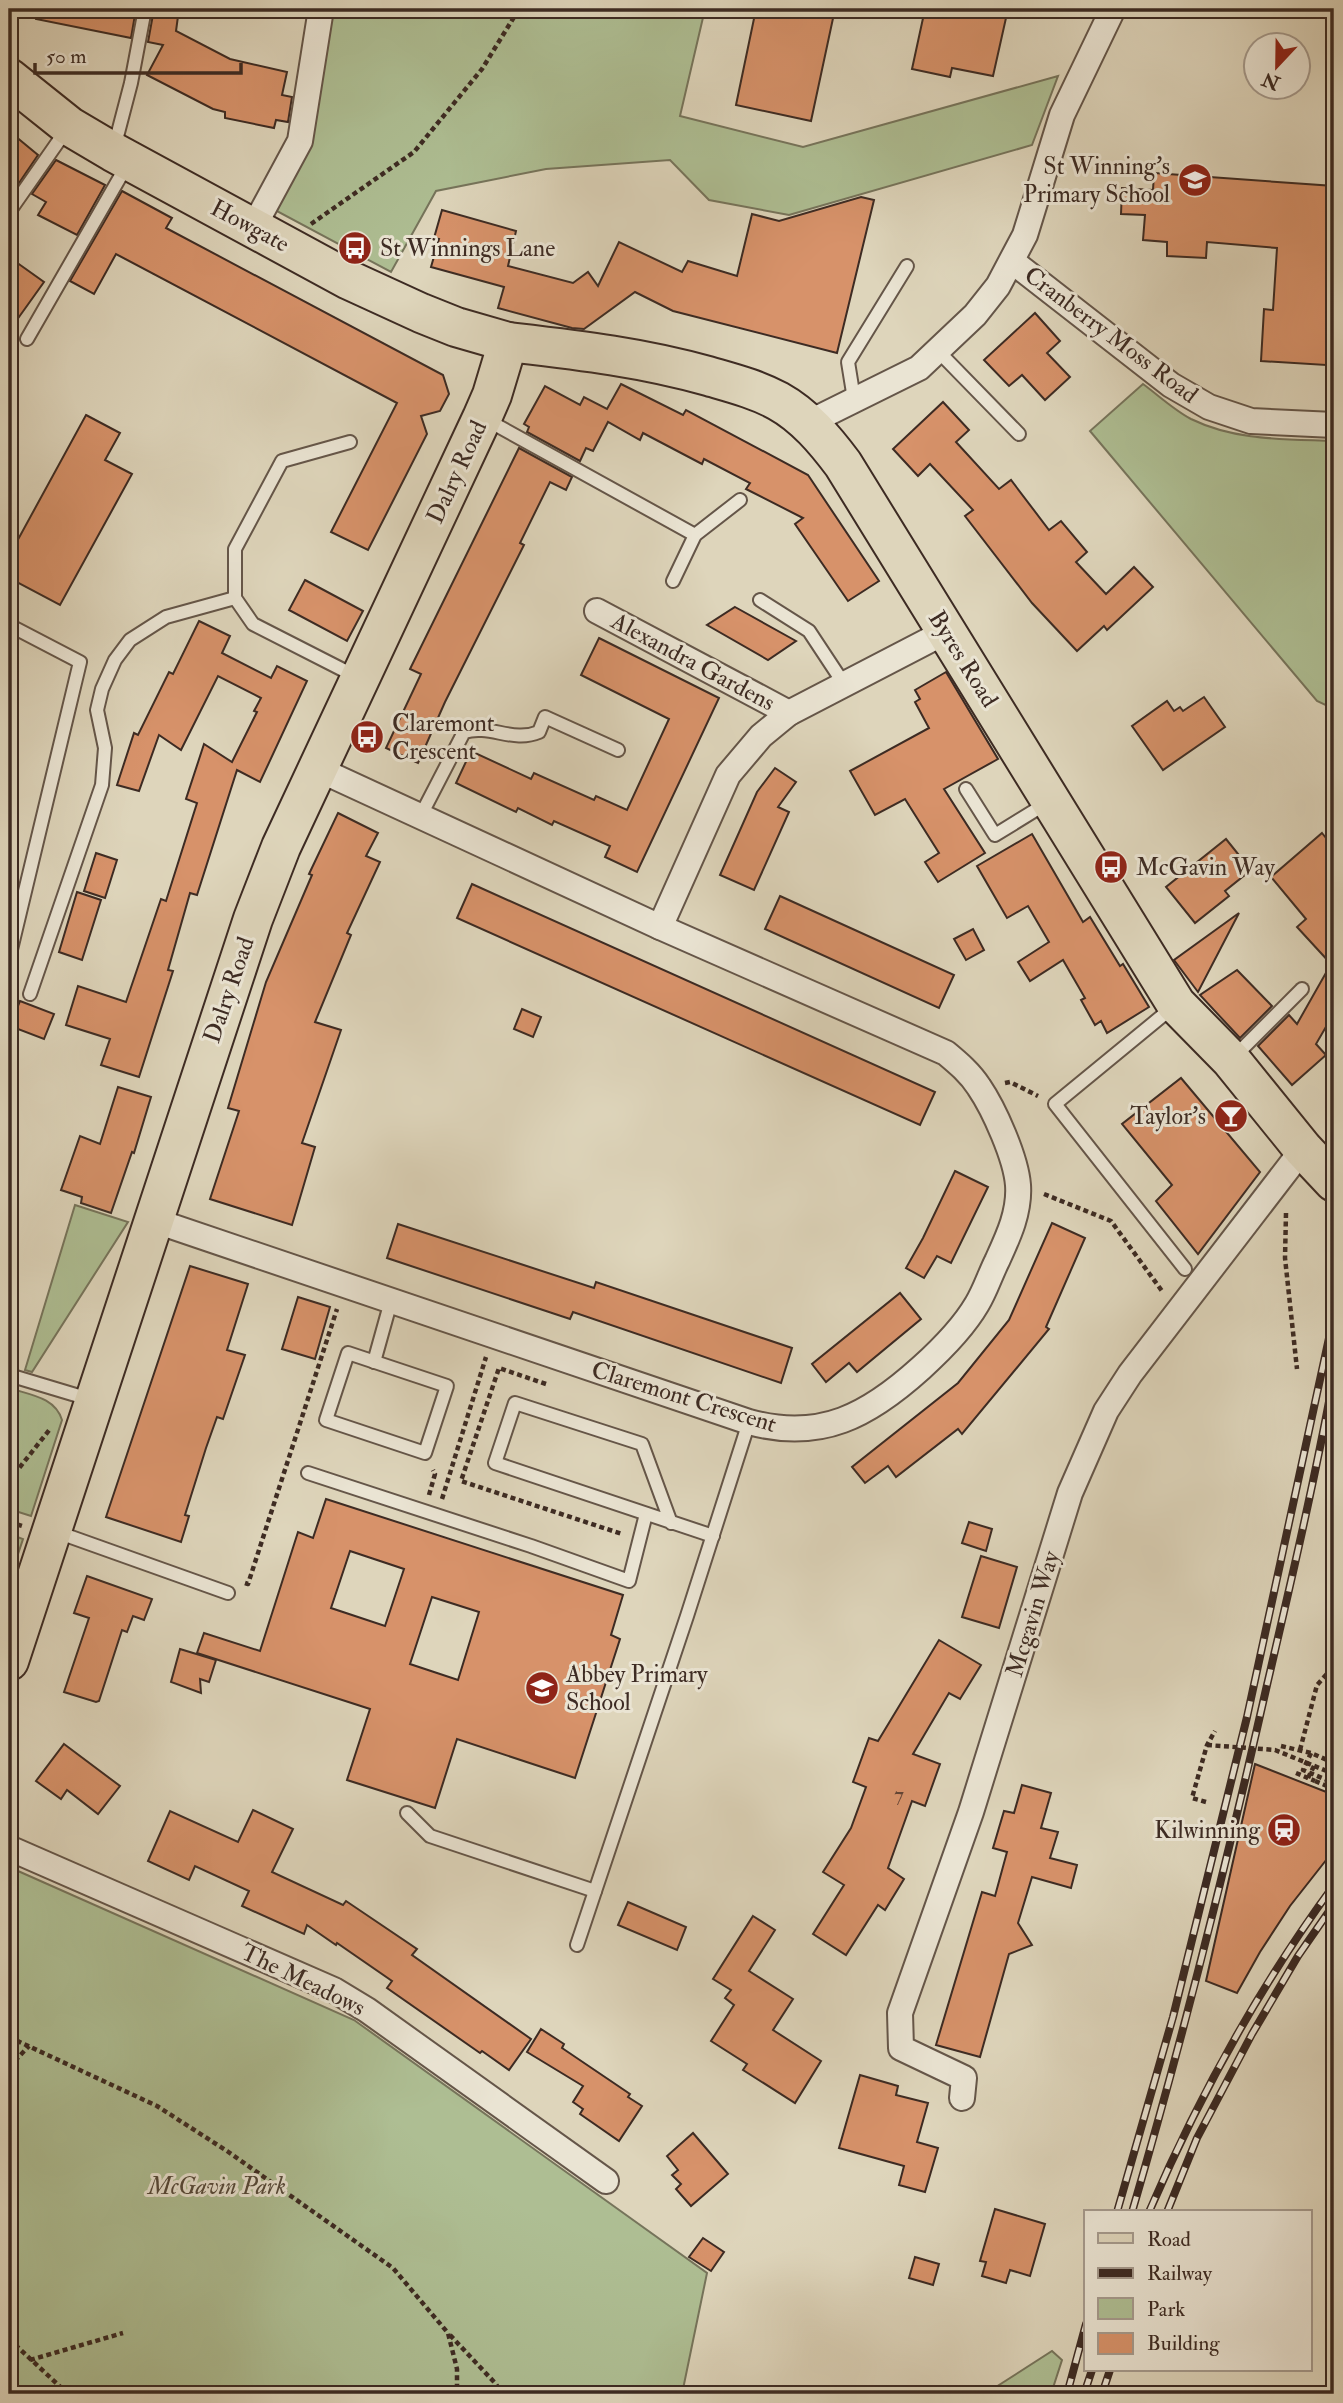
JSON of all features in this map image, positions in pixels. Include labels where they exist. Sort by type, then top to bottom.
[{"type":"main road","name":"Howgate","points":[[9,78],[69,126],[121,157],[349,280],[421,313],[508,342]]},
{"type":"main road","name":"Dalry Road","points":[[9,1661],[51,1530],[85,1398],[153,1220],[254,919],[281,847],[362,680],[482,418],[508,342]]},
{"type":"main road","name":"Byres Road","points":[[508,342],[658,362],[748,387],[780,402],[808,423],[842,464],[1176,1004],[1231,1060],[1303,1149],[1334,1182]]},
{"type":"street","points":[[266,235],[300,141],[321,9]]},
{"type":"street","points":[[808,423],[919,368],[975,315],[998,286],[1025,235],[1062,115],[1113,9]]},
{"type":"street","name":"Cranberry Moss Road","points":[[1013,261],[1171,385],[1209,407],[1251,421],[1334,425]]},
{"type":"street","name":"Alexandra Gardens","points":[[597,611],[789,713]]},
{"type":"street","points":[[660,928],[728,775],[761,736],[789,713],[947,631]]},
{"type":"street","name":"Claremont Crescent","points":[[153,1220],[771,1429],[816,1427],[850,1418],[891,1395],[936,1355],[977,1305],[1014,1223],[1018,1184],[1012,1156],[980,1088],[964,1068],[946,1053],[660,928],[318,769]]},
{"type":"street","name":"Mcgavin Way","points":[[962,2098],[964,2078],[901,2048],[900,2013],[971,1812],[1070,1493],[1106,1411],[1130,1374],[1303,1149]]},
{"type":"street","name":"The Meadows","points":[[9,1848],[334,1990],[368,2010],[606,2181]]},
{"type":"lane","points":[[27,339],[121,157],[145,9]]},
{"type":"lane","points":[[9,212],[69,126]]},
{"type":"lane","points":[[854,400],[848,362],[907,266]]},
{"type":"lane","points":[[938,351],[1019,435]]},
{"type":"lane","points":[[482,418],[695,535]]},
{"type":"lane","points":[[349,442],[282,461],[235,549],[235,598],[253,625],[362,680]]},
{"type":"lane","points":[[673,581],[695,535],[740,500]]},
{"type":"lane","points":[[30,994],[102,785],[105,748],[97,710],[102,689],[115,660],[130,640],[166,617],[235,598]]},
{"type":"lane","points":[[760,600],[809,631],[844,684]]},
{"type":"lane","points":[[9,625],[80,662],[9,958]]},
{"type":"lane","points":[[420,817],[464,732],[486,730],[526,738],[539,732],[545,717],[618,750]]},
{"type":"lane","points":[[966,789],[995,835],[1051,801]]},
{"type":"lane","points":[[1231,1060],[1302,989]]},
{"type":"lane","points":[[1176,1004],[1055,1104],[1185,1269]]},
{"type":"lane","points":[[374,1362],[391,1301]]},
{"type":"lane","points":[[348,1353],[374,1362],[447,1386],[425,1453],[326,1420],[348,1353]]},
{"type":"lane","points":[[9,1375],[85,1398]]},
{"type":"lane","points":[[671,1523],[642,1444],[515,1403],[495,1464],[671,1523],[713,1536]]},
{"type":"lane","points":[[577,1945],[713,1536],[748,1422]]},
{"type":"lane","points":[[308,1473],[629,1581],[646,1514]]},
{"type":"lane","points":[[51,1530],[226,1593]]},
{"type":"lane","points":[[407,1813],[430,1836],[595,1891]]},
{"type":"path","points":[[266,235],[318,220],[414,152],[482,69],[519,9]]},
{"type":"path","points":[[980,1088],[1010,1082],[1055,1104]]},
{"type":"path","points":[[1018,1184],[1111,1222],[1177,1312]]},
{"type":"path","points":[[1286,1210],[1285,1258],[1297,1369]]},
{"type":"path","points":[[226,1593],[228,1576],[248,1584],[345,1286]]},
{"type":"path","points":[[430,1514],[492,1336]]},
{"type":"path","points":[[9,1481],[85,1398]]},
{"type":"path","points":[[425,1453],[435,1474],[430,1514]]},
{"type":"path","points":[[1300,1750],[1317,1685],[1334,1666]]},
{"type":"path","points":[[1206,1802],[1192,1798],[1207,1745],[1215,1731]]},
{"type":"path","points":[[1207,1745],[1275,1750],[1334,1774]]},
{"type":"path","points":[[1281,1746],[1311,1753],[1334,1763]]},
{"type":"path","points":[[1300,1773],[1311,1753]]},
{"type":"path","points":[[1308,1778],[1314,1766]]},
{"type":"path","points":[[1300,1773],[1334,1789]]},
{"type":"path","points":[[1300,1773],[1334,1783]]},
{"type":"path","points":[[9,2037],[158,2106],[228,2151],[393,2268],[503,2394]]},
{"type":"path","points":[[9,2067],[29,2046]]},
{"type":"path","points":[[30,2360],[123,2333]]},
{"type":"path","points":[[448,2333],[457,2369],[457,2394]]},
{"type":"path","points":[[9,2339],[68,2394]]},
{"type":"green space","points":[[333,9],[705,9],[680,116],[803,147],[1058,76],[1032,145],[789,215],[709,200],[670,160],[546,169],[436,191],[391,272],[273,209]]},
{"type":"green space","points":[[1143,384],[1172,407],[1208,426],[1261,438],[1334,441],[1334,709],[1317,701],[1090,431]]},
{"type":"green space","points":[[75,1205],[128,1222],[32,1372],[25,1370]]},
{"type":"green space","points":[[9,1388],[48,1402],[59,1412],[62,1420],[31,1516],[9,1509]]},
{"type":"green space","points":[[9,1534],[23,1539],[9,1581]]},
{"type":"green space","name":"McGavin Park","points":[[9,1867],[354,2020],[707,2273],[682,2394],[9,2394]]},
{"type":"green space","points":[[1052,2351],[1062,2360],[1051,2394],[985,2394]]},
{"type":"building","points":[[37,9],[136,9],[131,38],[36,19]]},
{"type":"building","points":[[154,9],[179,9],[176,31],[230,59],[287,72],[282,95],[292,97],[288,122],[276,120],[274,128],[225,118],[225,112],[213,109],[147,75],[163,45],[148,42]]},
{"type":"building","points":[[756,9],[835,9],[811,121],[736,105]]},
{"type":"building","points":[[925,9],[1008,9],[993,76],[952,68],[950,77],[912,69]]},
{"type":"building","points":[[9,131],[38,155],[19,183],[9,175]]},
{"type":"building","points":[[56,160],[105,185],[77,235],[38,215],[46,202],[32,194]]},
{"type":"building","points":[[1154,173],[1334,186],[1334,330],[1329,329],[1326,365],[1261,361],[1264,309],[1273,310],[1277,248],[1207,242],[1206,258],[1167,256],[1167,242],[1143,240],[1145,215],[1121,214],[1122,188],[1153,190]]},
{"type":"building","points":[[122,191],[172,218],[166,228],[443,375],[449,394],[440,411],[421,416],[427,434],[368,550],[331,532],[397,403],[116,254],[94,294],[70,281]]},
{"type":"building","points":[[861,197],[874,200],[837,353],[673,311],[635,292],[584,329],[572,328],[498,308],[504,287],[431,267],[439,239],[434,238],[442,210],[516,231],[508,266],[573,283],[588,272],[598,286],[619,242],[682,272],[688,261],[737,276],[752,214],[779,221]]},
{"type":"building","points":[[9,257],[44,282],[9,331]]},
{"type":"building","points":[[1035,313],[1060,341],[1047,353],[1070,377],[1045,400],[1022,375],[1009,386],[984,360]]},
{"type":"building","points":[[621,384],[683,415],[686,410],[808,475],[879,581],[848,601],[795,524],[803,518],[746,489],[750,483],[704,459],[702,464],[643,433],[640,440],[608,422],[593,451],[586,448],[580,461],[527,432],[529,427],[524,424],[545,386],[580,405],[584,397],[607,409]]},
{"type":"building","points":[[943,402],[969,430],[956,442],[999,489],[1011,480],[1049,530],[1061,521],[1087,552],[1076,562],[1106,594],[1134,567],[1153,587],[1107,630],[1104,626],[1077,651],[1032,603],[965,516],[973,510],[930,464],[918,476],[893,449]]},
{"type":"building","points":[[86,415],[120,433],[105,460],[132,474],[60,605],[9,578],[9,556]]},
{"type":"building","points":[[519,448],[572,477],[566,490],[550,482],[520,543],[524,545],[445,702],[418,763],[386,748],[421,674],[410,669]]},
{"type":"building","points":[[305,580],[363,611],[347,641],[289,610]]},
{"type":"building","points":[[735,607],[796,641],[768,660],[707,625]]},
{"type":"building","points":[[199,621],[230,636],[222,653],[271,678],[277,666],[307,681],[260,782],[237,770],[197,895],[190,893],[168,970],[173,971],[139,1077],[101,1065],[110,1039],[66,1025],[78,986],[126,1002],[161,899],[166,901],[197,803],[186,799],[204,744],[232,762],[257,712],[254,711],[261,698],[218,676],[181,750],[159,735],[139,791],[117,785],[134,733],[138,735],[169,672],[173,674]]},
{"type":"building","points":[[599,638],[719,698],[637,872],[605,857],[610,846],[554,821],[552,825],[518,808],[516,812],[456,783],[471,751],[531,779],[534,773],[594,800],[596,796],[627,810],[669,719],[581,675]]},
{"type":"building","points":[[946,672],[998,759],[944,789],[985,853],[938,882],[925,862],[939,853],[905,799],[875,815],[850,771],[929,728],[915,702],[920,699],[915,690]]},
{"type":"building","points":[[1204,697],[1225,727],[1163,770],[1132,726],[1167,701],[1174,711],[1180,707],[1183,711]]},
{"type":"building","points":[[775,768],[796,782],[778,807],[789,812],[754,890],[720,875],[757,792]]},
{"type":"building","points":[[338,813],[378,833],[366,856],[380,862],[347,933],[351,935],[315,1022],[341,1030],[302,1143],[315,1147],[292,1225],[210,1199],[239,1111],[228,1108],[266,982],[312,875],[309,874]]},
{"type":"building","points":[[1322,833],[1334,848],[1334,1013],[1316,1044],[1326,1055],[1292,1085],[1258,1046],[1289,1015],[1297,1024],[1331,964],[1297,927],[1306,919],[1271,877]]},
{"type":"building","points":[[1032,834],[1083,922],[1090,917],[1149,1007],[1107,1033],[1101,1021],[1095,1025],[1081,1000],[1085,998],[1063,960],[1030,981],[1018,962],[1049,942],[1028,906],[1007,918],[977,866]]},
{"type":"building","points":[[1226,839],[1251,870],[1225,891],[1229,896],[1195,923],[1166,887]]},
{"type":"building","points":[[96,853],[117,860],[105,898],[84,891]]},
{"type":"building","points":[[472,884],[935,1092],[920,1125],[457,918]]},
{"type":"building","points":[[77,892],[101,900],[82,960],[59,952]]},
{"type":"building","points":[[780,896],[954,975],[939,1008],[765,929]]},
{"type":"building","points":[[1239,913],[1198,992],[1174,960]]},
{"type":"building","points":[[973,929],[984,950],[966,960],[954,939]]},
{"type":"building","points":[[1237,970],[1272,1006],[1240,1038],[1200,995]]},
{"type":"building","points":[[20,1001],[54,1014],[44,1039],[10,1026]]},
{"type":"building","points":[[522,1009],[541,1017],[533,1037],[514,1029]]},
{"type":"building","points":[[1181,1078],[1260,1172],[1198,1254],[1156,1201],[1172,1185],[1122,1124]]},
{"type":"building","points":[[118,1087],[151,1097],[134,1153],[132,1152],[111,1213],[81,1203],[82,1197],[61,1190],[80,1136],[100,1144]]},
{"type":"building","points":[[955,1171],[988,1187],[951,1263],[937,1256],[924,1278],[906,1268]]},
{"type":"building","points":[[1052,1223],[1085,1238],[1046,1327],[1049,1329],[962,1434],[958,1429],[896,1477],[888,1466],[865,1483],[852,1467],[958,1383],[1009,1320]]},
{"type":"building","points":[[398,1224],[594,1288],[596,1282],[792,1348],[781,1383],[573,1312],[570,1319],[387,1258]]},
{"type":"building","points":[[190,1266],[248,1284],[227,1350],[245,1355],[223,1419],[217,1417],[206,1448],[185,1515],[189,1516],[181,1542],[106,1517]]},
{"type":"building","points":[[900,1293],[921,1319],[857,1372],[849,1363],[826,1382],[812,1364]]},
{"type":"building","points":[[298,1297],[330,1307],[315,1359],[282,1349]]},
{"type":"building","points":[[326,1499],[623,1595],[611,1635],[620,1639],[575,1778],[457,1739],[435,1808],[347,1780],[370,1709],[197,1653],[204,1633],[260,1651],[298,1532],[313,1538]],"holes":[[[350,1551],[404,1569],[385,1626],[331,1608]],[[432,1597],[479,1612],[458,1680],[410,1664]]]},
{"type":"building","points":[[969,1522],[992,1529],[986,1551],[962,1543]]},
{"type":"building","points":[[981,1556],[1017,1567],[999,1628],[962,1617]]},
{"type":"building","points":[[87,1576],[152,1599],[144,1620],[133,1616],[127,1632],[122,1630],[99,1701],[96,1702],[64,1692],[89,1618],[74,1613]]},
{"type":"building","points":[[939,1640],[981,1665],[960,1699],[949,1693],[913,1754],[940,1764],[925,1806],[912,1801],[888,1868],[904,1879],[885,1910],[878,1905],[846,1955],[813,1934],[844,1885],[823,1872],[851,1828],[866,1787],[853,1782],[869,1738],[878,1741]]},
{"type":"building","points":[[180,1649],[216,1660],[209,1682],[200,1679],[201,1693],[171,1682]]},
{"type":"building","points":[[64,1744],[120,1786],[98,1814],[67,1790],[61,1799],[36,1781]]},
{"type":"building","points":[[1255,1764],[1334,1795],[1334,1850],[1290,1906],[1237,1993],[1206,1981]]},
{"type":"building","points":[[1022,1785],[1051,1793],[1041,1828],[1058,1832],[1050,1858],[1077,1865],[1071,1888],[1032,1877],[1018,1923],[1032,1945],[1009,1954],[980,2057],[936,2045],[982,1892],[995,1896],[1007,1852],[993,1848],[1004,1811],[1014,1813]]},
{"type":"building","points":[[253,1810],[293,1829],[272,1872],[343,1905],[346,1901],[417,1949],[412,1955],[531,2039],[509,2070],[387,1988],[392,1981],[337,1943],[336,1945],[307,1925],[304,1934],[242,1906],[249,1891],[195,1866],[189,1880],[148,1861],[170,1811],[238,1842]]},
{"type":"building","points":[[628,1902],[686,1927],[677,1950],[618,1925]]},
{"type":"building","points":[[753,1916],[775,1930],[749,1971],[793,1999],[773,2030],[821,2061],[795,2103],[743,2070],[747,2064],[711,2041],[734,2005],[725,1998],[731,1990],[713,1979]]},
{"type":"building","points":[[541,2029],[564,2044],[562,2048],[630,2094],[628,2097],[642,2106],[619,2141],[580,2114],[583,2109],[573,2102],[583,2086],[527,2052]]},
{"type":"building","points":[[860,2075],[898,2086],[896,2095],[928,2103],[917,2142],[938,2148],[925,2192],[899,2185],[904,2166],[839,2148]]},
{"type":"building","points":[[693,2133],[728,2174],[691,2206],[676,2189],[681,2184],[672,2175],[678,2170],[667,2156]]},
{"type":"building","points":[[995,2209],[1045,2224],[1030,2276],[1010,2270],[1006,2283],[982,2276],[986,2262],[980,2261]]},
{"type":"building","points":[[703,2238],[724,2252],[711,2271],[689,2257]]},
{"type":"building","points":[[915,2257],[939,2264],[933,2285],[909,2278]]},
{"type":"railway","points":[[1118,2210],[1173,2017],[1247,1717],[1329,1338],[1334,1303]]},
{"type":"railway","points":[[1133,2210],[1187,2015],[1236,1818],[1302,1530],[1334,1375]]},
{"type":"railway","points":[[1150,2210],[1188,2126],[1232,2043],[1280,1963],[1334,1885]]},
{"type":"railway","points":[[1168,2210],[1197,2138],[1252,2034],[1298,1956],[1334,1904]]},
{"type":"railway","points":[[1067,2394],[1084,2331]]},
{"type":"railway","points":[[1084,2394],[1091,2372]]},
{"type":"railway","points":[[1102,2394],[1109,2372]]},
{"type":"place","name":"St Winning's Primary School","points":[[1195,180]]},
{"type":"place","name":"St Winnings Lane","points":[[355,248]]},
{"type":"place","name":"Claremont Crescent","points":[[367,737]]},
{"type":"place","name":"McGavin Way","points":[[1111,867]]},
{"type":"place","name":"Taylor's","points":[[1231,1116]]},
{"type":"place","name":"Abbey Primary School","points":[[542,1688]]},
{"type":"place","name":"Kilwinning","points":[[1284,1830]]}]
